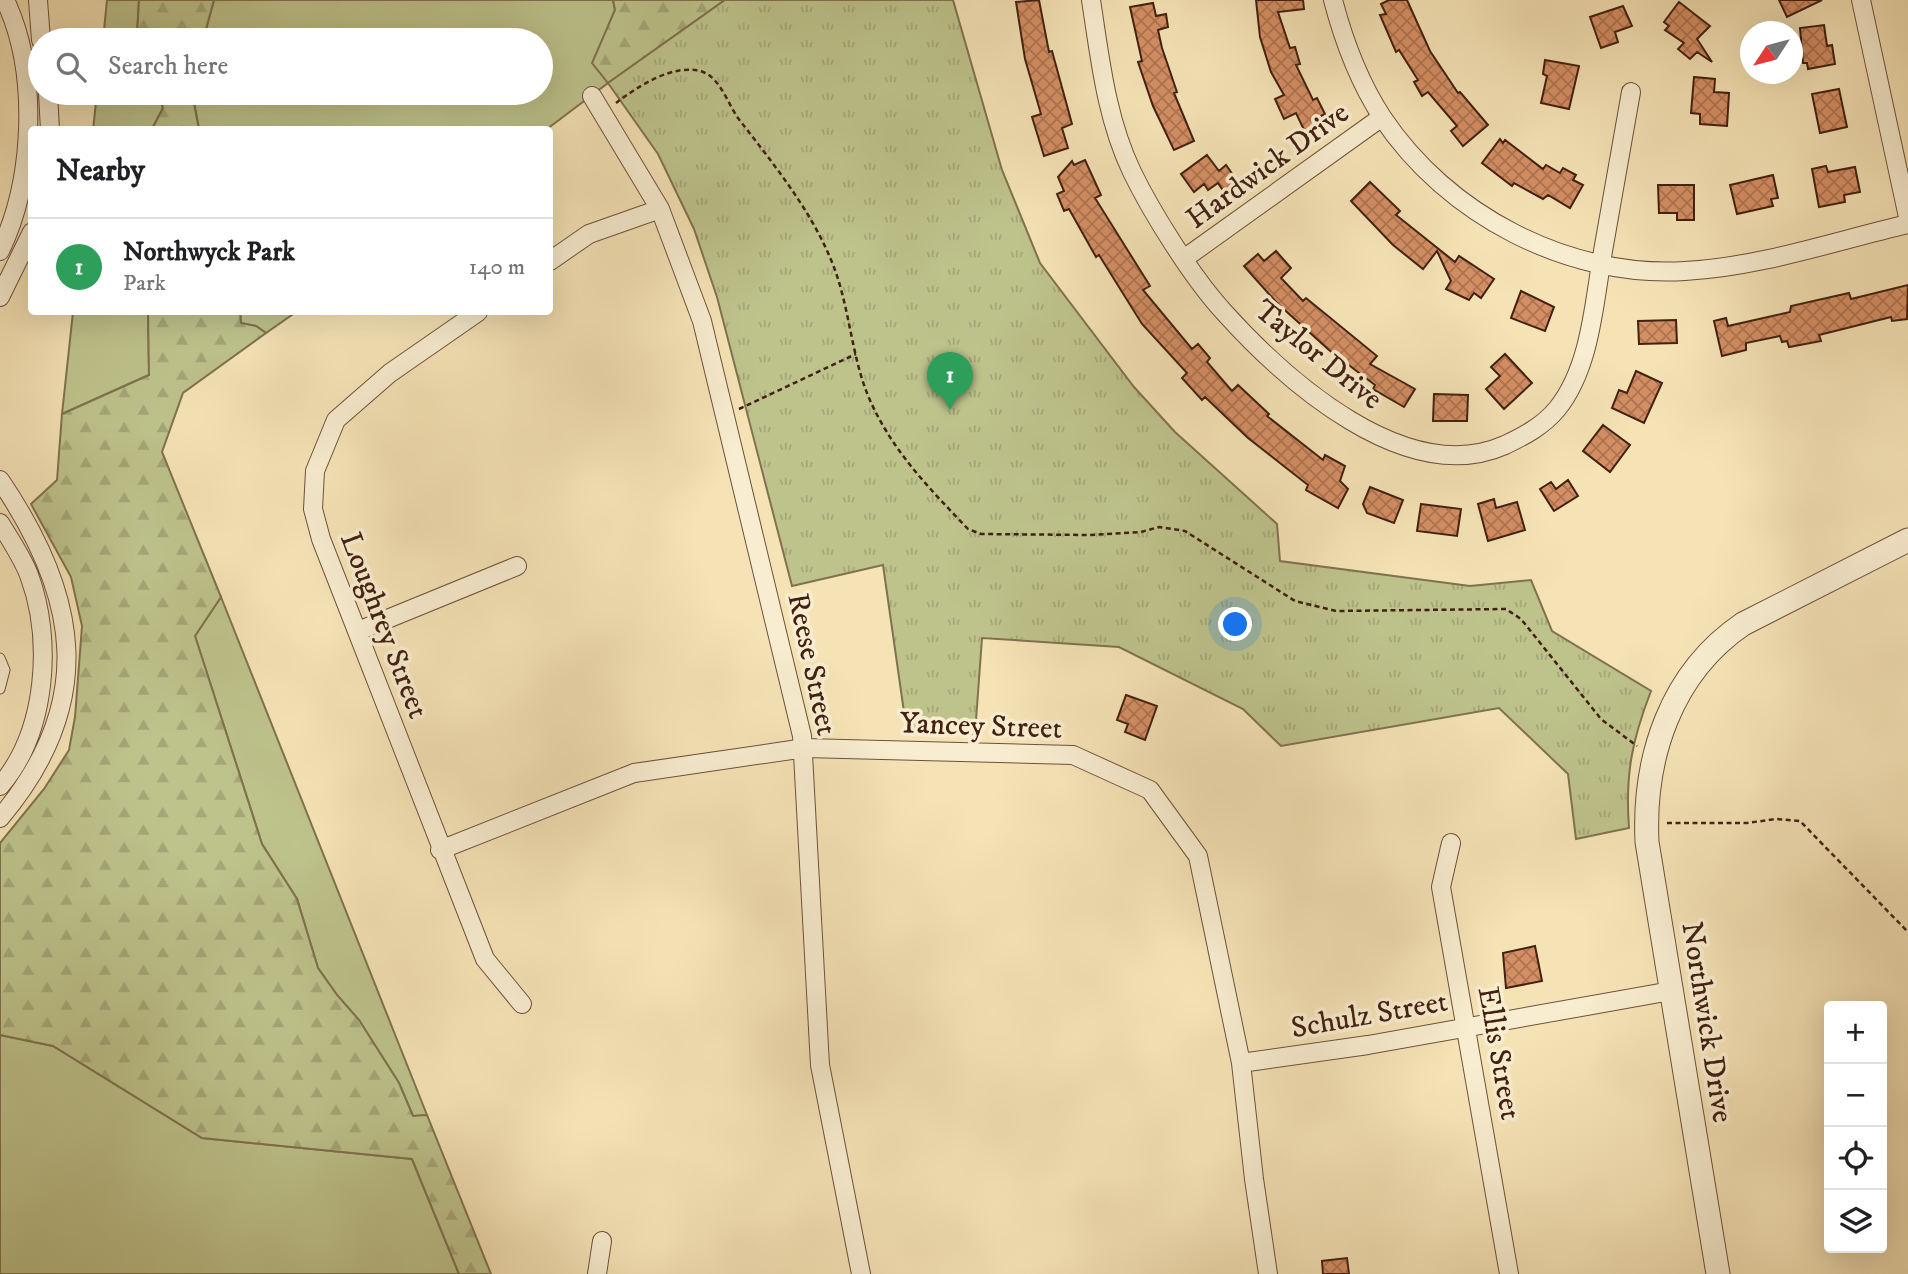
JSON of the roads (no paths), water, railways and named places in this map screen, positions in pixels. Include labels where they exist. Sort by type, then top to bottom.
[{"type":"street","points":[[28,104],[18,38],[4,1],[20,3],[36,0],[40,28]]},
{"type":"street","name":"Taylor Drive","points":[[1091,0],[1104,88],[1115,129],[1132,171],[1185,258],[1222,310],[1273,360],[1335,410],[1367,431],[1420,453],[1482,455],[1528,435],[1557,410],[1569,391],[1586,347],[1631,92]]},
{"type":"street","points":[[1333,0],[1345,44],[1382,117],[1434,176],[1475,209],[1539,244],[1600,266],[1684,271],[1725,267],[1908,224]]},
{"type":"street","points":[[1861,0],[1908,217]]},
{"type":"street","name":"Reese Street","points":[[592,96],[660,209],[702,321],[805,748],[820,1065],[860,1274]]},
{"type":"street","points":[[28,105],[28,126]]},
{"type":"street","points":[[49,105],[50,126]]},
{"type":"street","name":"Hardwick Drive","points":[[1185,258],[1382,117]]},
{"type":"street","points":[[0,251],[17,206],[26,163],[28,128]]},
{"type":"street","points":[[553,259],[589,234],[660,209]]},
{"type":"street","points":[[0,297],[28,240]]},
{"type":"street","name":"Loughrey Street","points":[[474,315],[390,373],[335,420],[314,471],[313,509],[321,539],[440,850],[485,959],[522,1004]]},
{"type":"street","points":[[0,480],[30,524],[50,566],[65,624],[66,684],[51,739],[22,792],[0,818]]},
{"type":"street","points":[[0,523],[29,574],[43,628],[43,678],[32,727],[0,786]]},
{"type":"street","name":"Northwick Drive","points":[[1717,1274],[1647,842],[1648,779],[1661,732],[1682,687],[1708,651],[1743,624],[1908,540]]},
{"type":"street","points":[[358,631],[517,566]]},
{"type":"street","name":"Yancey Street","points":[[440,850],[635,772],[805,748],[1073,755],[1150,790],[1198,856],[1241,1063],[1268,1274]]},
{"type":"street","name":"Ellis Street","points":[[1451,843],[1441,887],[1510,1274]]},
{"type":"street","name":"Schulz Street","points":[[1241,1063],[1368,1045],[1671,991]]},
{"type":"street","points":[[597,1274],[603,1241]]},
{"type":"lane","points":[[0,658],[5,670],[0,689]]},
{"type":"place","name":"Northwyck Park","points":[[950,410]]}]
